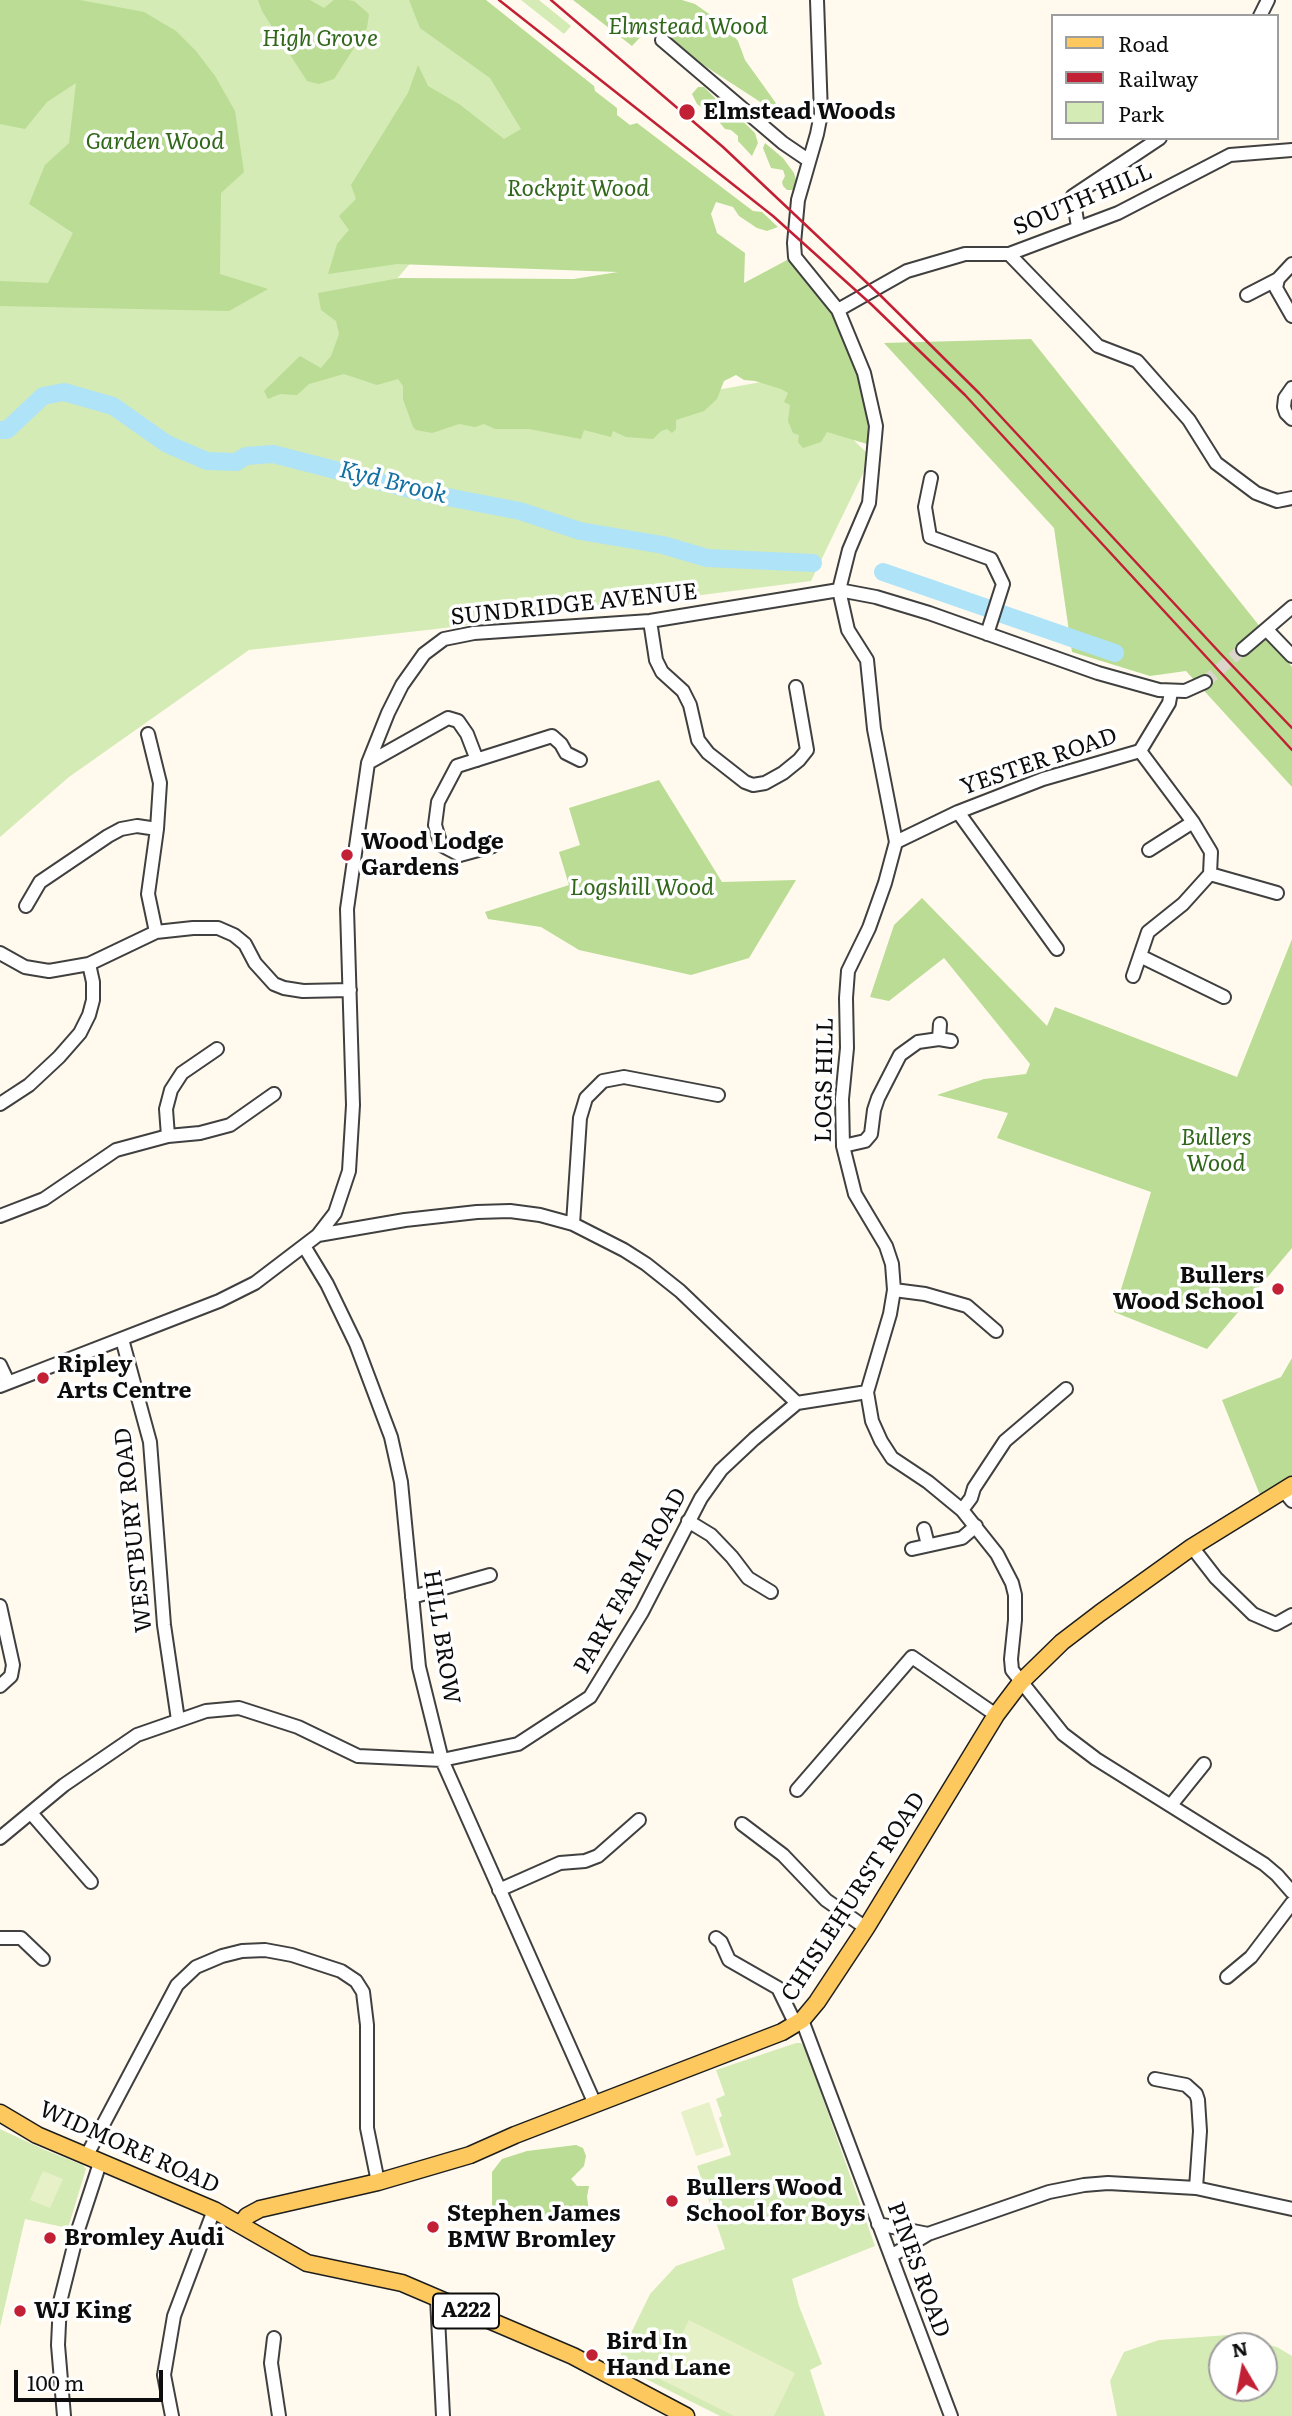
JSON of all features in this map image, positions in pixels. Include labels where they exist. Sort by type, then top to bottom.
[{"type":"main road","name":"CHISLEHURST ROAD","points":[[241,2224],[247,2216],[260,2209],[378,2182],[470,2155],[782,2032],[799,2022],[817,2002],[866,1928],[996,1715],[1021,1682],[1062,1642],[1192,1547],[1289,1492]]},
{"type":"main road","name":"WIDMORE ROAD","points":[[0,2113],[37,2135],[241,2224]]},
{"type":"main road","name":"A222","points":[[241,2224],[307,2263],[379,2276],[402,2283],[573,2356],[686,2416]]},
{"type":"street","points":[[817,0],[821,114],[798,200],[795,257],[838,310],[864,373],[876,426],[869,503],[849,550],[839,590]]},
{"type":"street","points":[[662,40],[783,143],[808,160]]},
{"type":"street","points":[[1078,227],[1073,197],[1157,140]]},
{"type":"street","name":"SOUTH HILL","points":[[1009,254],[1118,213],[1230,155],[1292,150]]},
{"type":"street","points":[[838,310],[907,271],[965,254],[1009,254],[1098,346],[1137,361],[1189,420],[1216,463],[1256,493],[1277,501],[1292,498]]},
{"type":"street","points":[[1247,295],[1278,279],[1292,264]]},
{"type":"street","points":[[1278,279],[1276,288],[1292,316]]},
{"type":"street","points":[[1292,388],[1285,398],[1284,407],[1292,419]]},
{"type":"street","points":[[932,478],[925,507],[930,537],[991,559],[1003,584],[987,634]]},
{"type":"street","name":"SUNDRIDGE AVENUE","points":[[4,1384],[231,1295],[255,1283],[318,1235],[335,1213],[349,1171],[352,1124],[347,909],[369,763],[402,685],[424,654],[444,639],[474,633],[650,621],[839,590],[889,601],[1098,673],[1171,692]]},
{"type":"street","name":"LOGS HILL","points":[[839,590],[848,630],[867,660],[874,729],[896,842],[869,928],[848,971],[847,1048],[842,1099],[843,1146],[855,1194],[886,1246],[892,1264],[894,1290],[890,1314],[867,1392],[876,1432],[892,1458],[928,1482],[962,1510],[997,1554],[1012,1583],[1015,1620],[1011,1659],[1012,1670],[1021,1682]]},
{"type":"street","points":[[1243,649],[1292,607]]},
{"type":"street","points":[[650,621],[656,660],[662,672],[683,691],[690,705],[698,740],[708,753],[745,782],[753,785],[765,783],[783,773],[807,750],[796,687]]},
{"type":"street","points":[[1266,631],[1290,647]]},
{"type":"street","points":[[1171,692],[1185,691],[1205,682]]},
{"type":"street","name":"YESTER ROAD","points":[[896,842],[958,812],[1043,779],[1140,751],[1169,703],[1171,692]]},
{"type":"street","points":[[369,763],[448,718],[457,721],[467,734],[477,760]]},
{"type":"street","points":[[148,734],[160,783],[158,829],[148,894],[156,932]]},
{"type":"street","points":[[493,846],[460,855],[441,845],[435,825],[438,802],[457,766],[552,736],[566,753],[580,760]]},
{"type":"street","points":[[1133,976],[1148,932],[1183,904],[1210,874],[1211,852],[1193,822],[1140,751]]},
{"type":"street","points":[[958,812],[1057,949]]},
{"type":"street","points":[[1150,850],[1193,822]]},
{"type":"street","points":[[26,906],[40,882],[108,836],[121,829],[137,826],[158,829]]},
{"type":"street","points":[[1210,874],[1277,893]]},
{"type":"street","points":[[0,953],[25,967],[49,971],[89,964],[156,932],[218,928],[234,935],[245,944],[255,963],[274,984],[303,991],[350,990]]},
{"type":"street","points":[[1140,956],[1224,997]]},
{"type":"street","points":[[0,1104],[29,1085],[59,1057],[80,1032],[93,1000],[89,964]]},
{"type":"street","points":[[843,1146],[865,1141],[871,1134],[878,1097],[900,1055],[918,1042],[945,1040],[940,1024]]},
{"type":"street","points":[[167,1136],[166,1109],[171,1090],[182,1073],[217,1049]]},
{"type":"street","points":[[573,1224],[580,1118],[586,1098],[603,1082],[624,1077],[718,1094]]},
{"type":"street","points":[[0,1216],[44,1199],[116,1150],[167,1136],[200,1133],[230,1125],[274,1094]]},
{"type":"street","points":[[318,1235],[405,1220],[477,1212],[510,1211],[540,1215],[573,1224],[646,1264],[680,1291],[797,1404]]},
{"type":"street","points":[[335,1213],[346,1232]]},
{"type":"street","name":"HILL BROW","points":[[304,1246],[327,1284],[356,1344],[391,1437],[401,1482],[419,1667],[442,1760],[595,2104]]},
{"type":"street","points":[[894,1290],[925,1294],[967,1306],[996,1331]]},
{"type":"street","name":"WESTBURY ROAD","points":[[121,1339],[150,1441],[164,1625],[178,1720]]},
{"type":"street","points":[[0,1365],[4,1384]]},
{"type":"street","points":[[962,1510],[1005,1441],[1066,1389]]},
{"type":"street","name":"PARK FARM ROAD","points":[[0,1838],[64,1785],[137,1735],[206,1711],[239,1708],[298,1727],[358,1756],[442,1760],[518,1744],[590,1697],[642,1612],[688,1521],[721,1470],[797,1404],[867,1392]]},
{"type":"street","points":[[688,1521],[711,1535],[748,1578],[771,1592]]},
{"type":"street","points":[[912,1549],[962,1538],[976,1526]]},
{"type":"street","points":[[924,1529],[928,1545]]},
{"type":"street","points":[[1192,1547],[1216,1578],[1253,1614],[1276,1624],[1292,1615]]},
{"type":"street","points":[[412,1597],[490,1575]]},
{"type":"street","points":[[0,1606],[13,1665],[11,1676],[0,1686]]},
{"type":"street","points":[[797,1790],[912,1657],[996,1715]]},
{"type":"street","points":[[1021,1682],[1063,1734],[1078,1747],[1264,1864],[1292,1892]]},
{"type":"street","points":[[1171,1805],[1204,1764]]},
{"type":"street","points":[[31,1813],[91,1882]]},
{"type":"street","points":[[499,1890],[560,1863],[584,1861],[598,1856],[639,1820]]},
{"type":"street","points":[[742,1824],[783,1855],[825,1900],[866,1928]]},
{"type":"street","points":[[1227,1977],[1251,1957],[1292,1903]]},
{"type":"street","points":[[0,1938],[21,1938],[43,1959]]},
{"type":"street","name":"PINES ROAD","points":[[716,1938],[721,1942],[729,1959],[778,1988],[799,2022],[951,2416]]},
{"type":"street","points":[[64,2416],[58,2345],[60,2302],[93,2159],[177,1985],[196,1967],[222,1955],[265,1950],[292,1955],[341,1971],[356,1981],[363,1992],[367,2025],[367,2128],[378,2182]]},
{"type":"street","points":[[1155,2079],[1186,2085],[1196,2094],[1200,2130],[1196,2188]]},
{"type":"street","points":[[891,2256],[928,2234],[1049,2192],[1084,2185],[1108,2183],[1196,2188],[1292,2209]]},
{"type":"street","points":[[172,2416],[164,2375],[174,2316],[214,2210]]},
{"type":"street","points":[[878,2224],[928,2234]]},
{"type":"street","points":[[437,2298],[443,2416]]},
{"type":"street","points":[[274,2338],[271,2363],[279,2416]]},
{"type":"green space","points":[[0,0],[447,0],[527,128],[351,332],[639,404],[789,377],[871,457],[811,581],[249,650],[69,777],[0,837]]},
{"type":"green space","name":"Garden Wood","points":[[0,0],[80,0],[144,12],[176,31],[196,51],[215,76],[235,111],[244,172],[221,193],[220,274],[268,289],[229,311],[0,306],[0,281],[48,283],[73,233],[29,204],[45,165],[69,143],[76,83],[47,102],[25,129],[0,124]]},
{"type":"green space","name":"High Grove","points":[[258,0],[310,0],[324,8],[334,0],[354,1],[369,14],[367,28],[334,79],[319,84],[307,81],[262,11]]},
{"type":"green space","name":"Rockpit Wood","points":[[409,0],[486,0],[594,86],[595,91],[617,108],[617,115],[630,125],[637,123],[753,211],[762,212],[778,227],[767,231],[757,228],[739,216],[733,207],[716,202],[711,214],[717,233],[745,253],[744,283],[789,259],[833,313],[858,377],[869,426],[867,444],[827,432],[821,442],[803,448],[798,442],[799,435],[793,433],[788,421],[790,405],[784,402],[788,393],[755,381],[744,380],[736,375],[724,381],[717,399],[704,411],[676,420],[676,429],[672,433],[667,429],[653,439],[626,437],[613,431],[611,437],[584,430],[581,439],[529,429],[495,429],[484,424],[475,427],[459,424],[432,433],[416,430],[403,399],[403,386],[398,379],[377,385],[344,374],[309,384],[297,395],[280,394],[268,399],[264,391],[300,356],[321,368],[331,356],[339,334],[336,321],[321,310],[318,293],[400,278],[574,279],[618,272],[397,264],[328,274],[337,244],[349,230],[339,216],[356,199],[351,185],[408,93],[418,65],[428,86],[459,104],[504,139],[521,129],[490,78],[420,28]]},
{"type":"green space","points":[[521,0],[539,0],[571,26],[564,34]]},
{"type":"green space","name":"Elmstead Wood","points":[[573,0],[682,0],[695,4],[722,23],[738,41],[745,60],[788,120],[648,29],[632,46]]},
{"type":"green space","points":[[698,87],[704,87],[715,98],[716,109],[731,110],[755,133],[758,143],[752,156],[738,141],[738,136],[725,129],[715,117],[697,104],[692,94]]},
{"type":"green space","points":[[765,143],[783,158],[794,173],[796,180],[793,190],[787,190],[783,186],[783,170],[771,168],[763,148]]},
{"type":"green space","points":[[1031,339],[1292,667],[1292,787],[1186,671],[1150,676],[1072,652],[1054,528],[884,343]]},
{"type":"green space","name":"Logshill Wood","points":[[659,780],[722,882],[796,880],[749,958],[691,975],[579,950],[541,927],[488,919],[485,912],[569,885],[559,852],[580,845],[569,808]]},
{"type":"green space","name":"Bullers Wood","points":[[922,898],[1047,1026],[1055,1007],[1237,1077],[1292,939],[1292,1248],[1207,1349],[1114,1312],[1151,1192],[997,1138],[1008,1113],[937,1095],[984,1079],[1026,1074],[1030,1064],[944,958],[889,1001],[870,997],[894,925]]},
{"type":"green space","points":[[1292,1358],[1292,1478],[1260,1495],[1222,1400],[1281,1377]]},
{"type":"green space","points":[[801,2043],[805,2048],[875,2246],[792,2279],[799,2306],[822,2364],[810,2370],[825,2416],[720,2416],[616,2364],[650,2294],[676,2266],[725,2249],[697,2166],[731,2155],[719,2118],[722,2116],[716,2099],[725,2095],[716,2070]]},
{"type":"green space","points":[[709,2102],[724,2147],[696,2156],[681,2112]]},
{"type":"green space","points":[[0,2129],[83,2165],[86,2169],[68,2228],[25,2219],[0,2327]]},
{"type":"green space","points":[[576,2145],[583,2148],[586,2156],[584,2166],[571,2179],[577,2186],[589,2186],[587,2197],[590,2219],[492,2216],[492,2172],[502,2159],[527,2151]]},
{"type":"green space","points":[[43,2171],[63,2179],[50,2208],[30,2200]]},
{"type":"green space","points":[[689,2320],[795,2373],[774,2416],[734,2416],[660,2379]]},
{"type":"green space","points":[[1208,2336],[1208,2402],[1278,2402],[1278,2348],[1292,2356],[1292,2416],[1117,2416],[1110,2381],[1124,2352],[1159,2340]]},
{"type":"waterway","name":"Kyd Brook","points":[[0,430],[7,430],[43,396],[64,392],[113,406],[167,444],[207,461],[236,462],[246,456],[273,454],[421,492],[520,511],[580,531],[663,545],[707,558],[813,563]]},
{"type":"waterway","name":"Kyd Brook","points":[[883,572],[987,608]]},
{"type":"waterway","name":"Kyd Brook","points":[[1002,614],[1115,653]]},
{"type":"tunnel","points":[[1205,682],[1243,649]]},
{"type":"railway","points":[[499,0],[773,216],[872,305],[965,395],[1292,750]]},
{"type":"railway","points":[[551,0],[723,147],[881,296],[979,393],[1292,728]]},
{"type":"place","name":"Elmstead Woods","points":[[687,112]]},
{"type":"place","name":"Wood Lodge Gardens","points":[[347,855]]},
{"type":"place","name":"Bullers Wood School","points":[[1278,1289]]},
{"type":"place","name":"Ripley Arts Centre","points":[[43,1378]]},
{"type":"place","name":"Bullers Wood School for Boys","points":[[672,2201]]},
{"type":"place","name":"Stephen James BMW Bromley","points":[[433,2227]]},
{"type":"place","name":"Bromley Audi","points":[[50,2238]]},
{"type":"place","name":"WJ King","points":[[20,2311]]},
{"type":"place","name":"Bird In Hand Lane","points":[[592,2355]]}]
